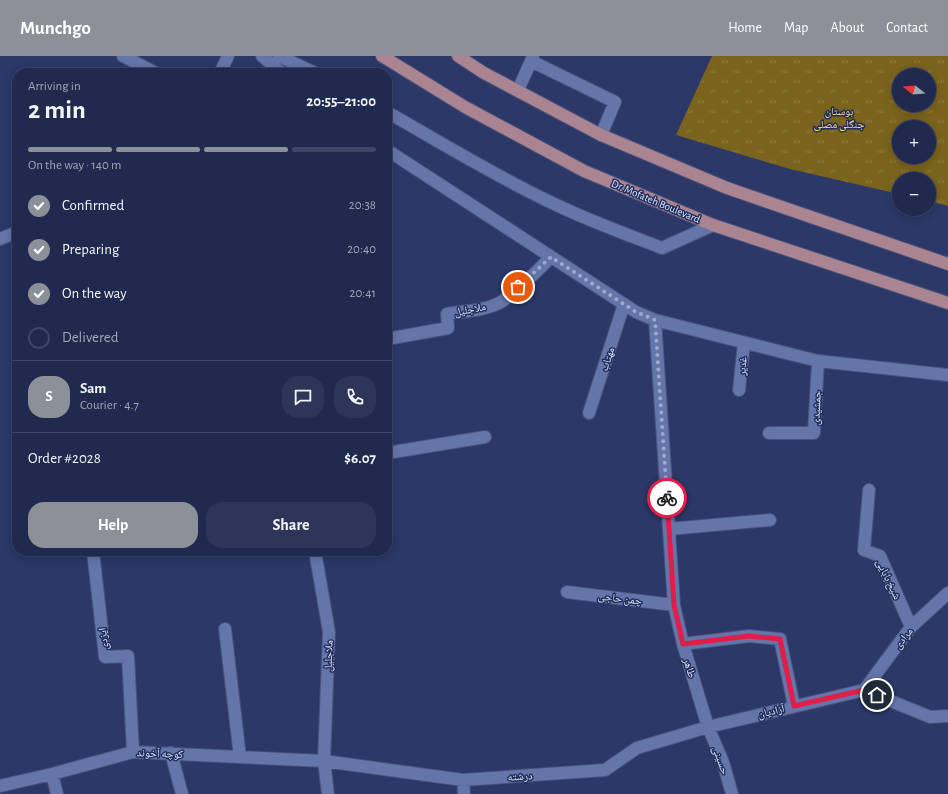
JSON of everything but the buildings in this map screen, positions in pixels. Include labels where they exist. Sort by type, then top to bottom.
[{"type":"main road","name":"Dr. Mofateh Boulevard","points":[[382,56],[465,107],[584,171],[713,225],[948,303]]},
{"type":"main road","points":[[458,56],[601,135],[727,188],[948,264]]},
{"type":"street","points":[[123,56],[146,68]]},
{"type":"street","points":[[222,68],[228,56]]},
{"type":"street","points":[[262,56],[276,68]]},
{"type":"street","points":[[279,56],[304,68]]},
{"type":"street","points":[[518,90],[532,58],[615,102],[601,135]]},
{"type":"street","points":[[392,115],[473,162],[546,200],[603,226],[662,248],[713,225]]},
{"type":"street","points":[[392,153],[636,312],[655,320],[818,361],[948,375]]},
{"type":"street","points":[[0,239],[12,234]]},
{"type":"street","name":"ملاجلیل","points":[[392,338],[448,328],[447,314],[476,310],[500,302],[527,280],[551,257]]},
{"type":"street","name":"مهتاب","points":[[589,414],[624,304]]},
{"type":"street","name":"طاهر","points":[[655,320],[674,605],[683,644],[708,727]]},
{"type":"street","name":"غدیر","points":[[740,390],[744,343]]},
{"type":"street","name":"جمشیدی","points":[[769,433],[814,433],[818,361]]},
{"type":"street","points":[[392,452],[485,437]]},
{"type":"street","name":"شیخ بابایی","points":[[869,490],[864,550],[880,556],[911,627]]},
{"type":"street","points":[[669,529],[770,520]]},
{"type":"street","name":"ایزدی","points":[[94,556],[105,657],[128,656],[133,752]]},
{"type":"street","name":"ملاجلیل","points":[[316,556],[329,632],[324,761],[328,794]]},
{"type":"street","name":"چمن حاجی","points":[[567,592],[674,605]]},
{"type":"street","name":"مرادی","points":[[864,690],[911,627],[948,593]]},
{"type":"street","points":[[225,629],[240,757]]},
{"type":"street","points":[[683,644],[749,636],[780,639],[794,706]]},
{"type":"street","points":[[864,690],[930,717],[948,716]]},
{"type":"street","name":"آزادیان","points":[[708,727],[864,690]]},
{"type":"street","name":"درشته","points":[[324,761],[464,780],[605,770],[637,748],[708,727]]},
{"type":"street","name":"حسینی","points":[[708,727],[723,762],[732,794]]},
{"type":"street","name":"کوچه آخوند","points":[[0,786],[52,774],[133,752],[324,761]]},
{"type":"street","points":[[171,753],[182,794]]},
{"type":"street","points":[[52,774],[57,794]]},
{"type":"street","points":[[464,780],[464,794]]},
{"type":"green space","name":"بوستان جنگلی مصلی","points":[[712,56],[948,56],[948,206],[936,203],[936,172],[892,172],[892,192],[790,169],[676,135]]},
{"type":"way so far","points":[[518,287],[551,257],[636,312],[655,320],[667,498]]},
{"type":"route","points":[[667,498],[674,605],[683,644],[749,636],[780,639],[794,706],[864,690],[877,695]]}]
